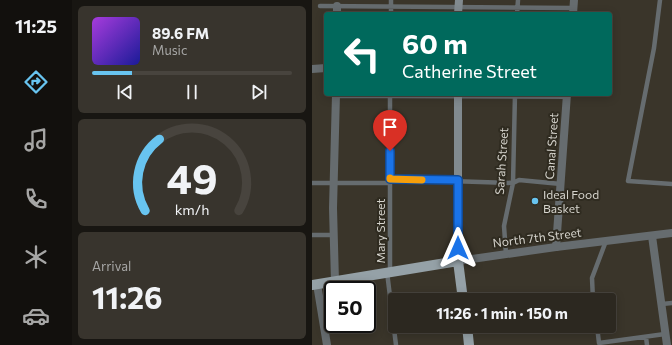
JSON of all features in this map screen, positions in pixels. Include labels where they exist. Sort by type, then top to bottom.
[{"type":"main road","points":[[458,96],[458,261],[462,293]]},
{"type":"main road","name":"North 7th Street","points":[[340,281],[458,261]]},
{"type":"main road","points":[[468,333],[469,345]]},
{"type":"street","points":[[312,68],[324,68]]},
{"type":"street","points":[[335,281],[333,235],[336,96]]},
{"type":"street","name":"Canal Street","points":[[556,247],[567,96]]},
{"type":"street","name":"North 7th Street","points":[[458,261],[672,233]]},
{"type":"street","points":[[652,236],[667,345]]},
{"type":"street","points":[[315,284],[327,345]]},
{"type":"lane","points":[[390,0],[390,12]]},
{"type":"lane","points":[[517,12],[518,0]]},
{"type":"lane","points":[[660,0],[654,48],[628,181],[672,184]]},
{"type":"lane","points":[[320,6],[337,10],[390,6],[574,7]]},
{"type":"lane","name":"Mary Street","points":[[390,96],[388,272],[396,345]]},
{"type":"lane","name":"Sarah Street","points":[[506,254],[504,226],[512,183],[515,96]]},
{"type":"lane","points":[[312,183],[458,180],[512,183],[519,180],[561,184]]},
{"type":"lane","points":[[312,235],[333,235]]},
{"type":"lane","points":[[593,293],[592,278],[606,241]]},
{"type":"lane","points":[[662,304],[672,303]]},
{"type":"lane","points":[[598,333],[599,343],[666,334]]},
{"type":"lane","points":[[646,337],[647,345]]},
{"type":"lane","points":[[628,339],[629,345]]},
{"type":"slow traffic","points":[[390,178],[422,180]]},
{"type":"place","name":"Ideal Food Basket","points":[[535,201]]},
{"type":"route","points":[[390,151],[390,179],[458,180],[458,248]]}]
